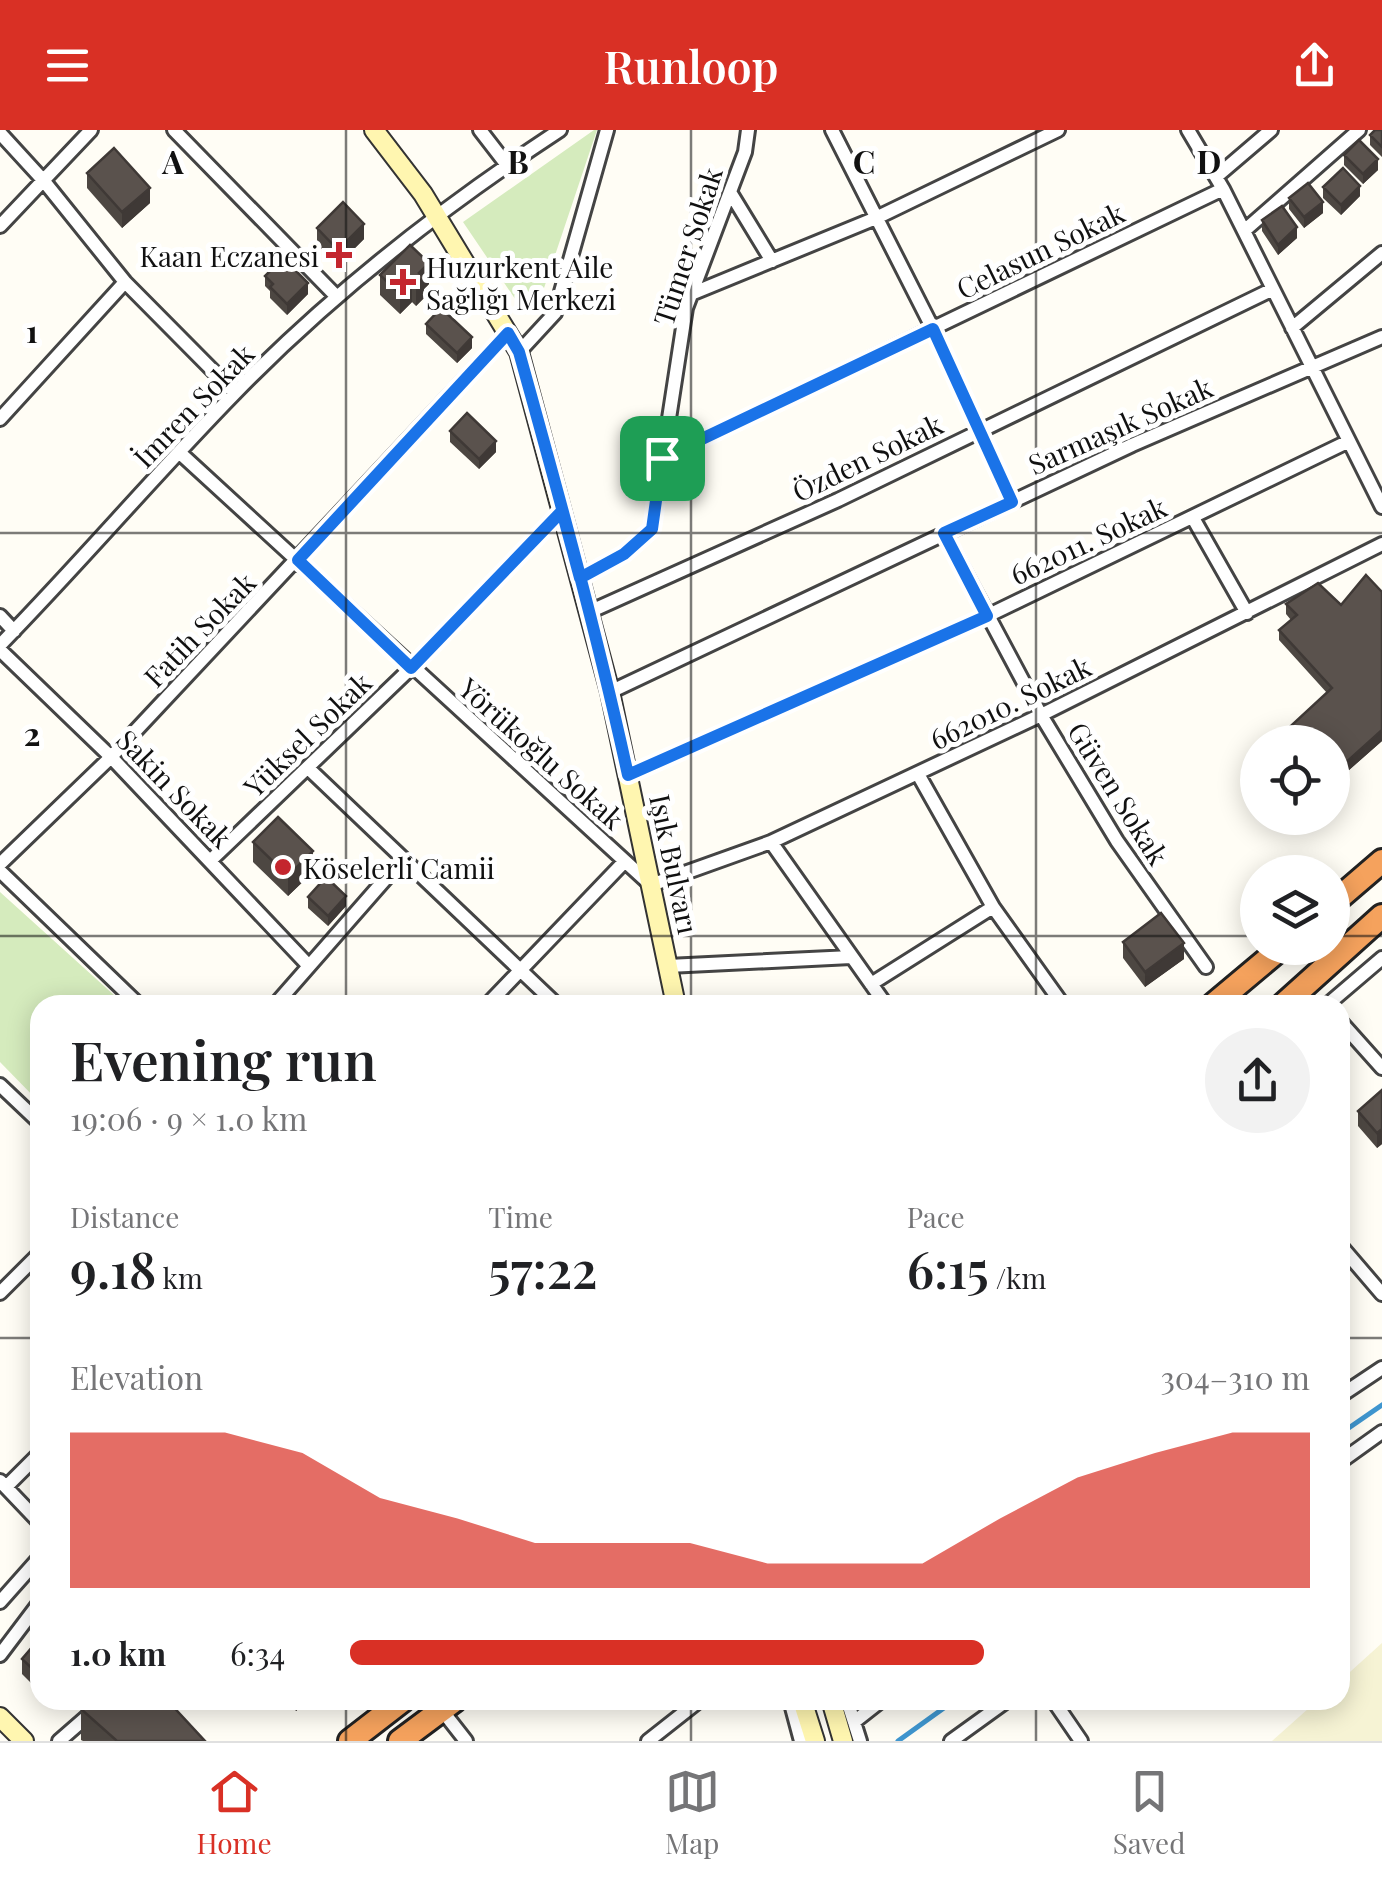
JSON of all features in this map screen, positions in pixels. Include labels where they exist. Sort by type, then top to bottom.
[{"type":"highway","points":[[1350,889],[1382,862]]},
{"type":"highway","points":[[1294,995],[1382,916]]},
{"type":"highway","points":[[1225,995],[1261,965]]},
{"type":"highway","points":[[350,1741],[389,1710]]},
{"type":"highway","points":[[400,1741],[441,1710]]},
{"type":"main road","name":"Işık Bulvarı","points":[[374,130],[438,217],[519,352],[610,692],[674,995]]},
{"type":"main road","points":[[805,1710],[815,1741]]},
{"type":"main road","points":[[837,1710],[854,1739]]},
{"type":"main road","points":[[0,1717],[24,1741]]},
{"type":"street","points":[[0,226],[91,130]]},
{"type":"street","points":[[174,130],[336,298]]},
{"type":"street","points":[[480,130],[507,164]]},
{"type":"street","name":"İmren Sokak","points":[[0,648],[235,393],[336,298],[507,164],[560,130]]},
{"type":"street","points":[[519,352],[555,313],[607,130]]},
{"type":"street","name":"Tümer Sokak","points":[[580,578],[624,554],[652,529],[691,294],[745,152],[748,130]]},
{"type":"street","points":[[832,130],[933,329],[1012,502]]},
{"type":"street","points":[[691,294],[876,218],[1058,130]]},
{"type":"street","points":[[1188,130],[1220,183],[1382,508]]},
{"type":"street","name":"Celasun Sokak","points":[[662,458],[933,329],[1220,183],[1271,130]]},
{"type":"street","points":[[1244,232],[1359,130]]},
{"type":"street","points":[[0,133],[125,282],[235,393]]},
{"type":"street","points":[[730,192],[772,261]]},
{"type":"street","points":[[1292,328],[1382,253]]},
{"type":"street","points":[[0,419],[125,282]]},
{"type":"street","name":"Özden Sokak","points":[[589,612],[820,508],[1272,290]]},
{"type":"street","name":"Fatih Sokak","points":[[0,867],[111,757],[508,333]]},
{"type":"street","name":"Sarmaşık Sokak","points":[[610,692],[1132,445],[1382,337]]},
{"type":"street","name":"662011. Sokak","points":[[628,775],[987,616],[1347,442]]},
{"type":"street","name":"Yörükoğlu Sokak","points":[[180,454],[651,885]]},
{"type":"street","name":"Yüksel Sokak","points":[[210,861],[411,668],[562,511]]},
{"type":"street","points":[[1193,518],[1246,613]]},
{"type":"street","name":"Güven Sokak","points":[[944,533],[1041,715],[1117,841],[1206,967]]},
{"type":"street","name":"662010. Sokak","points":[[651,885],[771,842],[918,774],[1382,544]]},
{"type":"street","points":[[0,616],[14,631]]},
{"type":"street","name":"Sakin Sokak","points":[[0,648],[111,757],[309,966]]},
{"type":"street","points":[[310,768],[547,995]]},
{"type":"street","points":[[918,774],[993,907],[1056,995]]},
{"type":"street","points":[[771,842],[879,995]]},
{"type":"street","points":[[284,995],[402,860]]},
{"type":"street","points":[[497,995],[625,861]]},
{"type":"street","points":[[0,867],[130,995]]},
{"type":"street","points":[[871,984],[993,907]]},
{"type":"street","points":[[668,966],[851,957]]},
{"type":"street","points":[[1339,995],[1382,958]]},
{"type":"street","points":[[1350,1032],[1382,1068]]},
{"type":"street","points":[[0,1086],[30,1114]]},
{"type":"street","points":[[1350,1257],[1382,1294]]},
{"type":"street","points":[[0,1294],[30,1263]]},
{"type":"street","points":[[1350,1389],[1382,1368]]},
{"type":"street","points":[[1350,1455],[1382,1432]]},
{"type":"street","points":[[30,1462],[3,1484],[30,1512]]},
{"type":"street","points":[[0,1602],[30,1568]]},
{"type":"street","points":[[0,1654],[30,1615]]},
{"type":"street","points":[[59,1741],[95,1710]]},
{"type":"street","points":[[450,1710],[466,1741]]},
{"type":"street","points":[[648,1741],[687,1710]]},
{"type":"street","points":[[793,1710],[801,1741]]},
{"type":"street","points":[[850,1710],[854,1739]]},
{"type":"street","points":[[854,1722],[869,1710]]},
{"type":"street","points":[[951,1741],[994,1710]]},
{"type":"street","points":[[1060,1710],[1081,1741]]},
{"type":"shaded area","points":[[1382,1643],[1382,1741],[1272,1741],[1307,1710],[1350,1710],[1350,1672]]},
{"type":"green space","points":[[594,130],[540,300],[526,315],[463,222]]},
{"type":"green space","points":[[0,892],[114,995],[30,995],[30,1093],[0,1062]]},
{"type":"building","points":[[1382,130],[1382,147],[1370,135]]},
{"type":"building","points":[[1359,140],[1378,159],[1363,174],[1344,155]]},
{"type":"building","points":[[114,148],[150,188],[122,212],[87,173]]},
{"type":"building","points":[[1343,168],[1360,186],[1341,205],[1323,187]]},
{"type":"building","points":[[1308,183],[1323,202],[1304,217],[1289,198]]},
{"type":"building","points":[[343,202],[364,224],[338,250],[317,228]]},
{"type":"building","points":[[1282,206],[1297,227],[1278,245],[1262,220]]},
{"type":"building","points":[[410,245],[429,263],[419,273],[424,277],[416,285],[412,281],[400,294],[380,275]]},
{"type":"building","points":[[283,258],[308,283],[287,304],[265,276]]},
{"type":"building","points":[[441,308],[472,337],[457,353],[426,324]]},
{"type":"building","points":[[467,413],[496,441],[479,459],[450,431]]},
{"type":"building","points":[[1366,575],[1382,592],[1382,730],[1350,759],[1350,725],[1292,725],[1332,688],[1279,630],[1297,615],[1286,604],[1318,583],[1341,605]]},
{"type":"building","points":[[278,817],[313,851],[288,876],[253,842]]},
{"type":"building","points":[[326,877],[346,896],[328,916],[308,897]]},
{"type":"building","points":[[1161,913],[1184,943],[1145,972],[1123,942]]},
{"type":"building","points":[[1382,1090],[1382,1129],[1377,1133],[1358,1111]]},
{"type":"building","points":[[30,1650],[30,1667],[22,1659]]},
{"type":"building","points":[[82,1710],[176,1710],[205,1741],[117,1741]]},
{"type":"waterway","points":[[1350,1427],[1382,1405]]},
{"type":"waterway","points":[[898,1741],[941,1710]]},
{"type":"place","name":"Kaan Eczanesi","points":[[339,255]]},
{"type":"place","name":"Huzurkent Aile Sağlığı Merkezi","points":[[403,282]]},
{"type":"place","name":"Köselerli Camii","points":[[283,867]]},
{"type":"route","points":[[662,458],[652,529],[624,554],[580,578],[562,511],[411,668],[298,560],[508,333],[519,352],[554,479],[580,578],[610,692],[628,775],[987,616],[944,533],[1012,502],[933,329],[662,458]]}]
